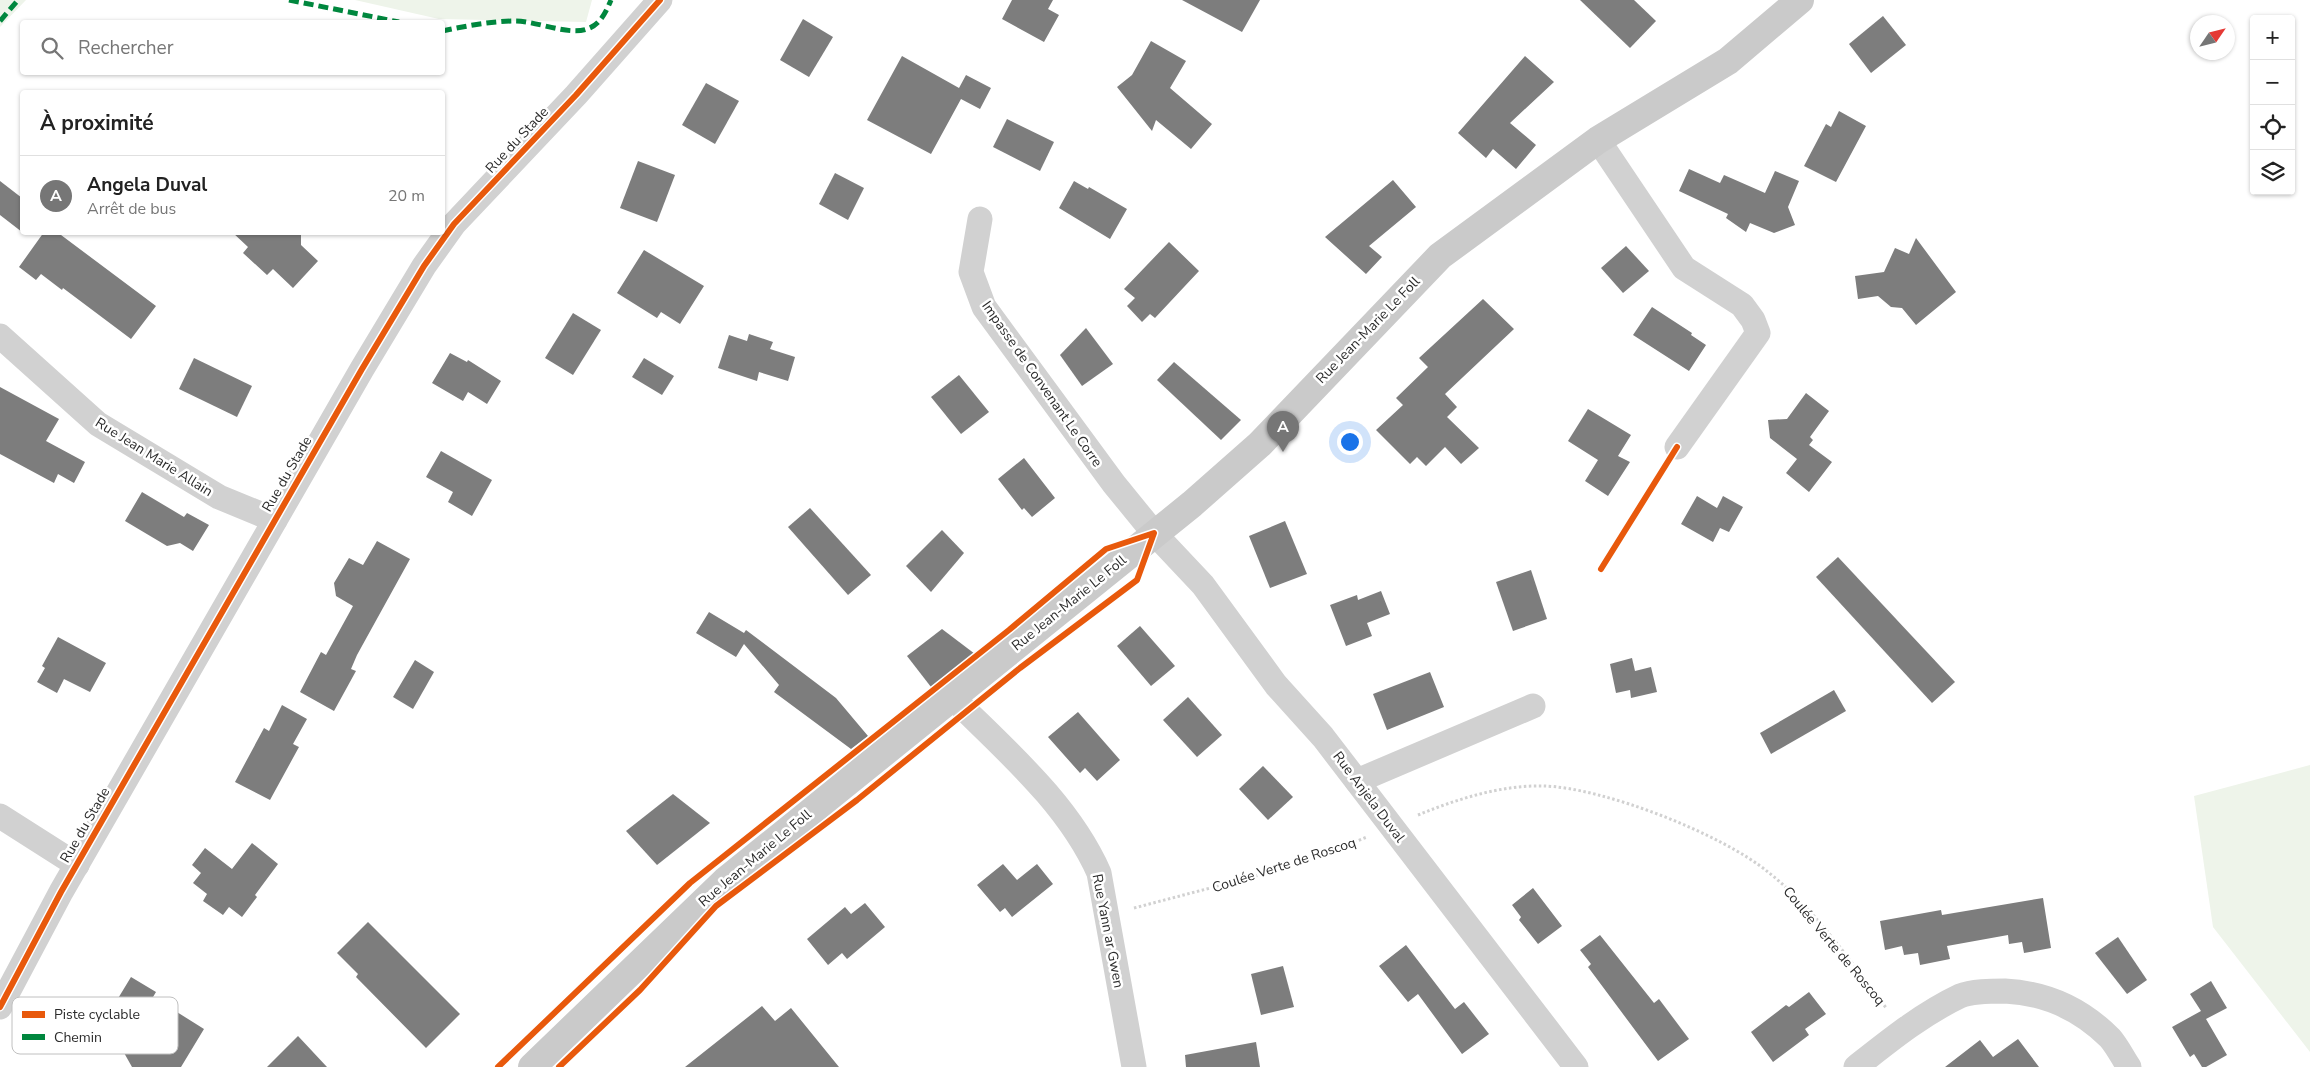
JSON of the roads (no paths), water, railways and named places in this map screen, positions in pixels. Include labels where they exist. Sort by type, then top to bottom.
[{"type":"main road","name":"Rue Jean-Marie Le Foll","points":[[532,1067],[725,881],[1192,504],[1260,444],[1440,256],[1598,140],[1728,61],[1800,0]]},
{"type":"street","name":"Rue du Stade","points":[[0,1007],[77,865],[385,330],[424,266],[454,224],[622,45],[660,0]]},
{"type":"street","points":[[1598,140],[1684,268],[1742,305],[1753,320],[1758,334],[1677,447]]},
{"type":"street","name":"Impasse de Convenant Le Corre","points":[[980,219],[971,272],[984,307],[1114,484],[1154,533]]},
{"type":"street","name":"Rue Jean Marie Allain","points":[[0,336],[98,424],[219,497],[276,520]]},
{"type":"street","name":"Rue Anjela Duval","points":[[1154,533],[1203,585],[1276,685],[1323,737],[1576,1067]]},
{"type":"street","name":"Rue Yann ar Gwen","points":[[952,697],[1029,774],[1072,825],[1087,847],[1099,873],[1134,1067]]},
{"type":"street","points":[[1357,781],[1533,706]]},
{"type":"street","points":[[0,816],[77,865]]},
{"type":"street","points":[[1856,1067],[1904,1030],[1962,996],[1992,991],[2027,992],[2056,1000],[2087,1018],[2111,1039],[2129,1067]]},
{"type":"place","name":"Angela Duval","points":[[1283,452]]}]
